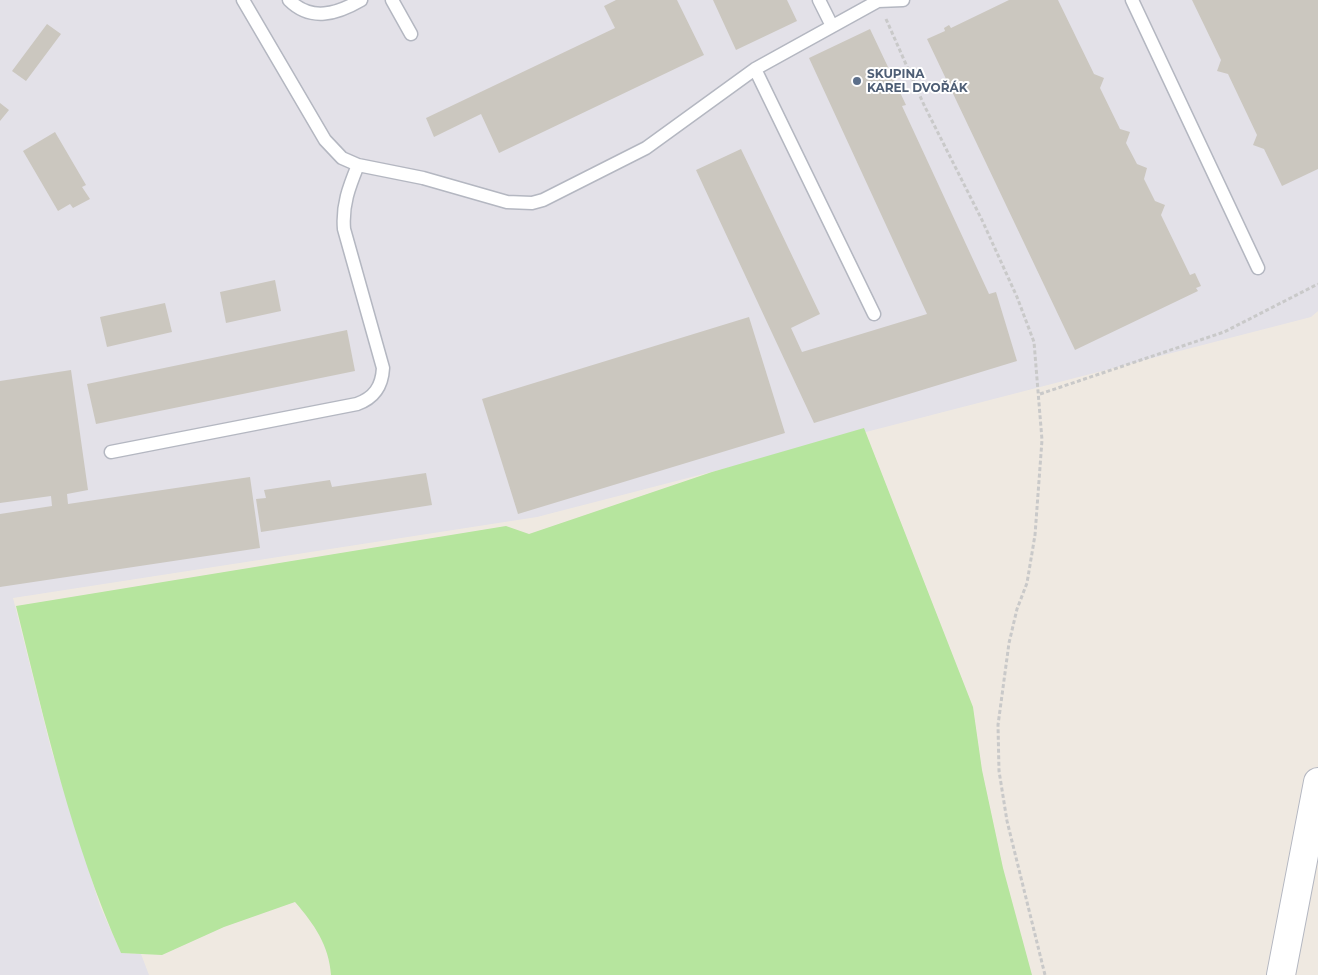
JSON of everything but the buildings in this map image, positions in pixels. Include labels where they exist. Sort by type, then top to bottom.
[{"type":"main road","points":[[1281,975],[1318,782]]},
{"type":"lane","points":[[243,0],[325,140],[342,158],[358,165],[423,178],[507,202],[532,203],[543,200],[646,148],[755,69],[877,0],[903,0]]},
{"type":"lane","points":[[289,0],[300,9],[319,14],[339,12],[361,0]]},
{"type":"lane","points":[[392,0],[412,34]]},
{"type":"lane","points":[[820,0],[832,26]]},
{"type":"lane","points":[[1132,0],[1258,268]]},
{"type":"lane","points":[[755,69],[874,314]]},
{"type":"lane","points":[[111,452],[357,404],[373,396],[383,378],[383,368],[344,229],[343,217],[346,194],[358,165]]},
{"type":"path","points":[[877,0],[924,105],[982,220],[1017,297],[1034,342],[1040,394],[1042,440],[1035,536],[1027,583],[1017,609],[1009,643],[998,724],[999,771],[1007,821],[1045,975]]},
{"type":"path","points":[[1040,394],[1224,332],[1318,284]]},
{"type":"shaded area","points":[[0,0],[1318,0],[1318,311],[1311,317],[537,517],[13,598],[51,749],[100,906],[121,953],[141,954],[149,975],[0,975]]},
{"type":"green space","points":[[864,428],[973,707],[982,770],[1003,868],[1032,975],[331,975],[330,964],[324,945],[308,918],[295,902],[224,927],[162,955],[121,953],[88,869],[74,826],[49,738],[16,606],[506,526],[529,534],[712,472]]},
{"type":"place","name":"SKUPINA KAREL DVOŘÁK","points":[[857,81]]}]
